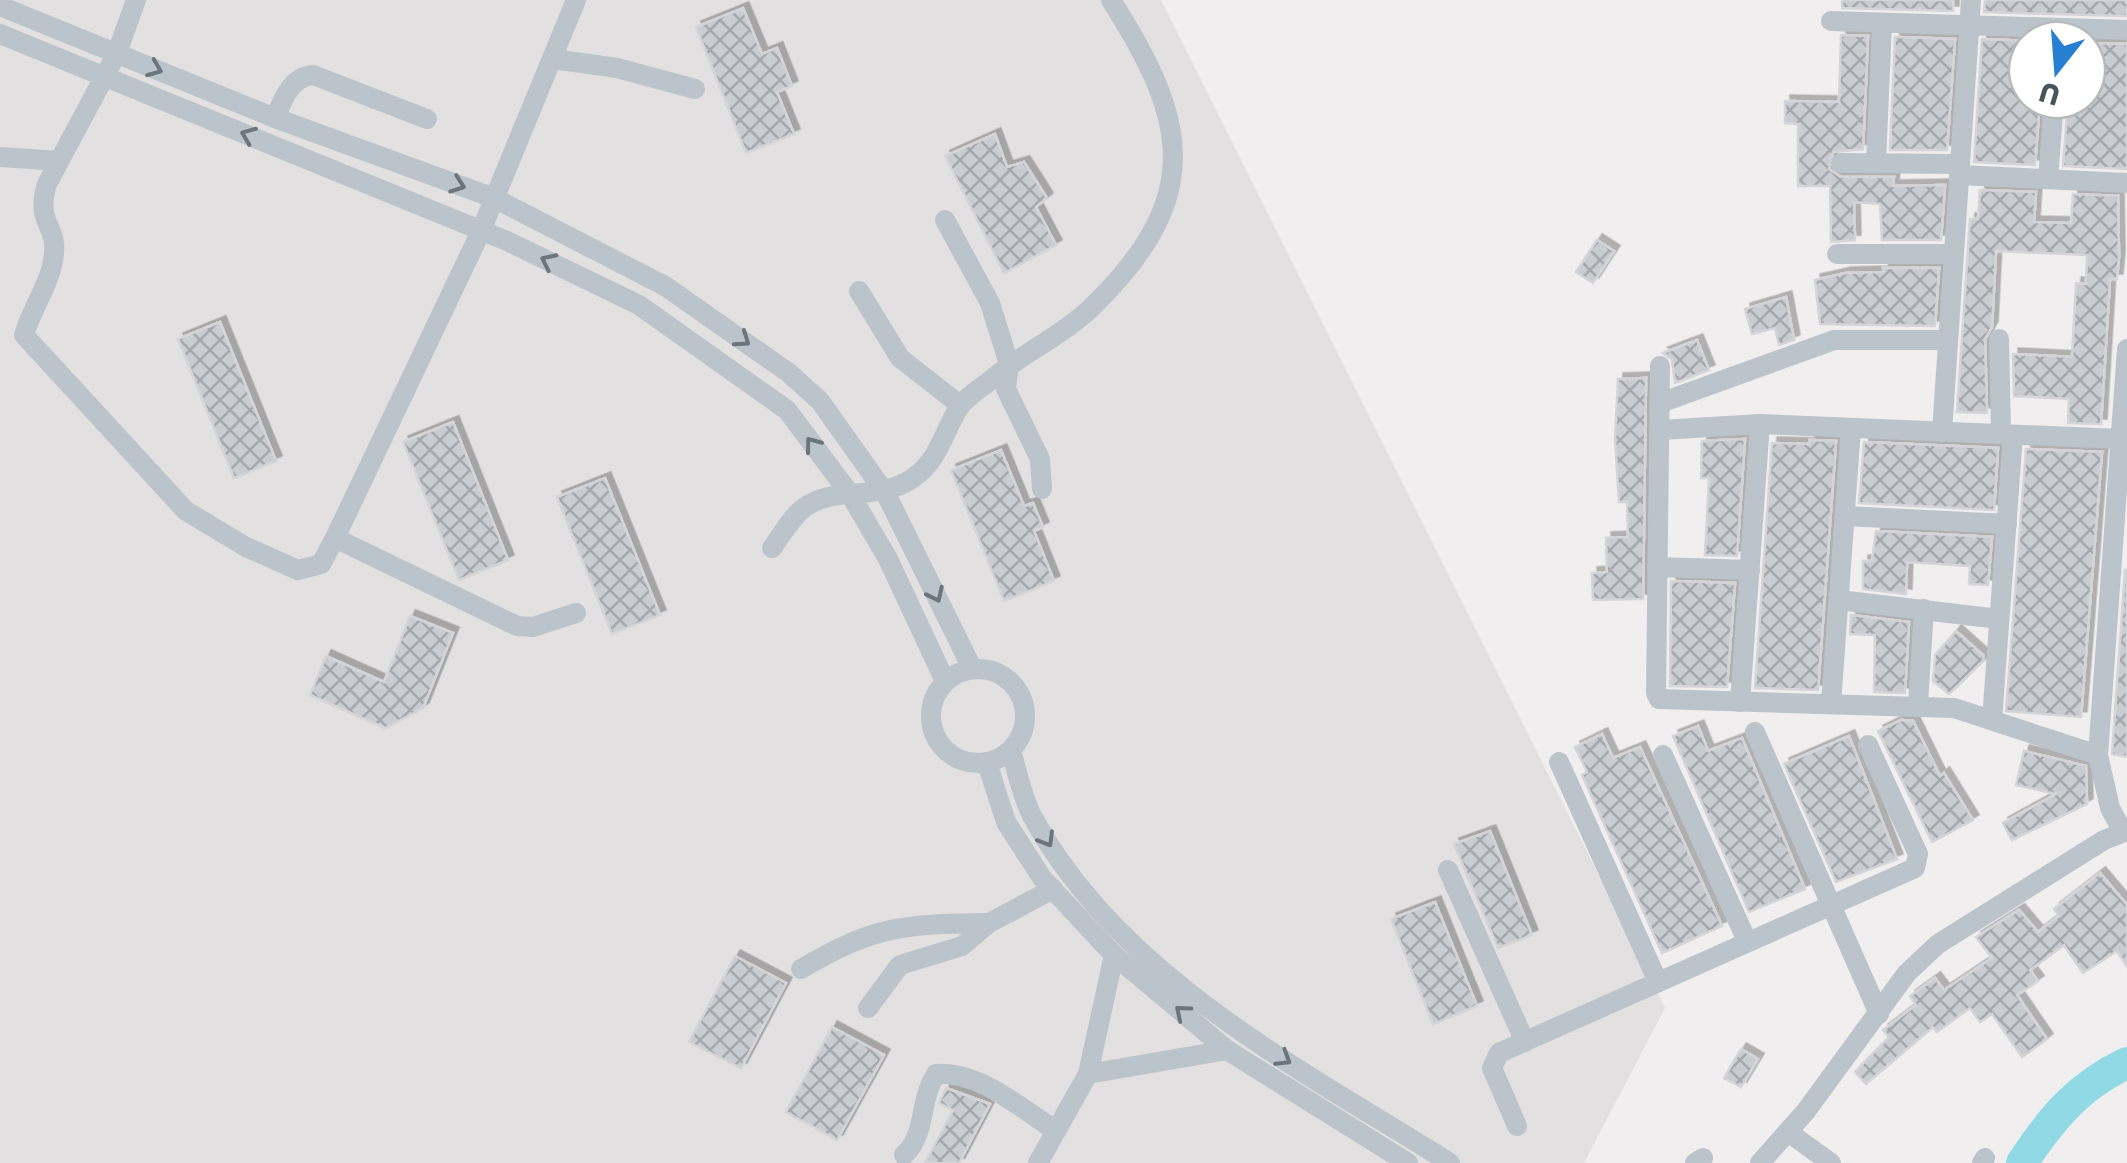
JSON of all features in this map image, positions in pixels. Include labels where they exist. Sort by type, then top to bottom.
[{"type":"street","points":[[136,0],[117,54],[41,204],[43,220],[55,242],[54,258],[24,335],[186,511],[214,530],[298,570],[321,564],[336,538],[481,230],[576,0]]},
{"type":"street","points":[[772,548],[807,505],[850,494],[886,494],[929,464],[960,405],[1009,364],[1096,304],[1143,246],[1169,197],[1175,145],[1166,99],[1111,0]]},
{"type":"street","points":[[1942,432],[1971,0]]},
{"type":"street","points":[[0,6],[274,118],[494,198],[665,286],[788,372],[820,401],[886,494],[972,668]]},
{"type":"street","points":[[1831,21],[2007,29]]},
{"type":"street","points":[[1876,163],[1882,22]]},
{"type":"street","points":[[0,34],[481,230],[639,305],[736,371],[787,410],[850,494],[888,559],[945,681]]},
{"type":"street","points":[[553,59],[617,68],[694,89]]},
{"type":"street","points":[[274,118],[289,88],[303,76],[312,75],[427,120]]},
{"type":"street","points":[[2048,179],[2052,120]]},
{"type":"street","points":[[0,157],[60,161]]},
{"type":"street","points":[[1841,163],[2127,183]]},
{"type":"street","points":[[945,220],[990,304],[1009,364],[1006,389],[1040,459],[1042,489]]},
{"type":"street","points":[[1836,254],[1954,254]]},
{"type":"street","points":[[859,290],[900,358],[960,405]]},
{"type":"street","points":[[1992,720],[2006,524],[2007,435],[1998,339]]},
{"type":"street","points":[[1660,403],[1834,340],[1948,340]]},
{"type":"street","points":[[1760,1163],[1880,1014],[1907,973],[1938,944],[2125,831],[2110,808],[2098,755],[2127,349]]},
{"type":"street","points":[[1660,366],[1656,696],[1954,708],[2098,755]]},
{"type":"street","points":[[1660,430],[1760,424],[2122,439]]},
{"type":"street","points":[[1740,702],[1760,424]]},
{"type":"street","points":[[1831,704],[1851,428]]},
{"type":"street","points":[[1845,516],[2006,524]]},
{"type":"street","points":[[336,538],[517,626],[534,627],[576,613]]},
{"type":"street","points":[[1657,566],[1750,570]]},
{"type":"street","points":[[1839,600],[2000,618]]},
{"type":"street","points":[[1918,704],[1924,609]]},
{"type":"street","points":[[972,668],[989,670],[1016,688],[1025,720],[1011,750],[987,763],[963,762],[942,748],[930,726],[931,702],[945,681],[972,668]]},
{"type":"street","points":[[1754,732],[1880,1014]]},
{"type":"street","points":[[1518,1126],[1492,1060],[1914,868],[1918,862],[1868,745]]},
{"type":"street","points":[[1011,750],[1030,812],[1059,860],[1137,945],[1251,1038],[1450,1163]]},
{"type":"street","points":[[1663,754],[1747,941]]},
{"type":"street","points":[[1559,762],[1658,982]]},
{"type":"street","points":[[987,763],[1006,822],[1053,890],[1114,955],[1227,1050],[1408,1163]]},
{"type":"street","points":[[1448,870],[1525,1042]]},
{"type":"street","points":[[868,1008],[900,965],[962,946],[989,923],[1053,890]]},
{"type":"street","points":[[801,969],[853,938],[914,924],[989,923]]},
{"type":"street","points":[[1038,1163],[1088,1074],[1114,955]]},
{"type":"street","points":[[1088,1074],[1227,1050]]},
{"type":"street","points":[[904,1155],[920,1129],[922,1107],[936,1074],[958,1074],[974,1080],[1055,1130]]},
{"type":"street","points":[[1788,1132],[1831,1163]]},
{"type":"shaded area","points":[[0,0],[1161,0],[1665,1008],[1584,1163],[0,1163]]},
{"type":"building","points":[[1842,0],[1953,0],[1953,11],[1842,8]]},
{"type":"building","points":[[1985,0],[2127,0],[2127,16],[1984,12]]},
{"type":"building","points":[[743,8],[762,54],[777,48],[792,86],[777,92],[794,134],[746,153],[696,27]]},
{"type":"building","points":[[1841,35],[1868,36],[1863,149],[1833,152],[1829,169],[1841,177],[1894,177],[1893,186],[1945,185],[1941,240],[1882,240],[1880,204],[1854,202],[1855,240],[1831,242],[1830,186],[1798,186],[1798,124],[1785,123],[1785,101],[1839,102]]},
{"type":"building","points":[[1895,37],[1955,39],[1947,150],[1890,150]]},
{"type":"building","points":[[1982,39],[2007,40],[2007,120],[2038,120],[2035,165],[1974,162]]},
{"type":"building","points":[[2107,44],[2127,44],[2127,169],[2063,166],[2066,120],[2107,120]]},
{"type":"building","points":[[995,134],[1007,167],[1024,162],[1047,198],[1036,207],[1056,245],[1004,273],[945,156]]},
{"type":"building","points":[[1980,190],[2036,192],[2034,222],[2071,223],[2073,194],[2118,196],[2119,256],[2117,279],[2110,279],[2101,424],[2068,423],[2069,399],[2014,396],[2013,354],[2072,357],[2076,283],[2086,284],[2087,255],[1996,251],[1992,327],[1985,339],[1987,413],[1957,412],[1970,219],[1978,219]]},
{"type":"building","points":[[1597,240],[1614,251],[1593,283],[1576,272]]},
{"type":"building","points":[[1883,268],[1939,268],[1935,326],[1820,324],[1815,280],[1846,273],[1884,272]]},
{"type":"building","points":[[1786,297],[1794,340],[1779,345],[1775,328],[1752,334],[1745,309]]},
{"type":"building","points":[[220,322],[276,461],[234,478],[178,339]]},
{"type":"building","points":[[1697,340],[1709,370],[1675,383],[1672,360],[1663,353]]},
{"type":"building","points":[[1646,378],[1643,599],[1593,600],[1592,573],[1607,572],[1606,538],[1628,537],[1627,502],[1619,502],[1615,439],[1618,379]]},
{"type":"building","points":[[453,422],[508,560],[459,580],[403,442]]},
{"type":"building","points":[[1745,439],[1737,556],[1705,555],[1709,478],[1701,478],[1702,441]]},
{"type":"building","points":[[1810,440],[1836,441],[1818,690],[1755,688],[1772,443],[1810,444]]},
{"type":"building","points":[[1864,442],[1998,448],[1994,510],[1859,503]]},
{"type":"building","points":[[2026,449],[2102,452],[2081,717],[2006,711]]},
{"type":"building","points":[[1001,450],[1024,506],[1033,503],[1043,527],[1034,531],[1054,581],[1004,601],[951,470]]},
{"type":"building","points":[[605,478],[660,615],[612,634],[557,497]]},
{"type":"building","points":[[1876,531],[1992,537],[1988,585],[1969,584],[1970,566],[1907,562],[1906,594],[1863,589],[1863,561],[1872,561]]},
{"type":"building","points":[[2127,570],[2127,757],[2112,754]]},
{"type":"building","points":[[1671,581],[1735,583],[1727,687],[1670,686]]},
{"type":"building","points":[[1851,615],[1909,622],[1905,693],[1874,692],[1875,635],[1850,634]]},
{"type":"building","points":[[410,616],[453,633],[423,708],[385,728],[310,695],[326,656],[384,682]]},
{"type":"building","points":[[1956,631],[1983,655],[1983,661],[1949,694],[1933,681],[1935,655]]},
{"type":"building","points":[[1901,720],[1913,721],[1940,776],[1944,773],[1973,820],[1932,842],[1878,731]]},
{"type":"building","points":[[1698,726],[1708,751],[1742,738],[1805,889],[1749,912],[1673,736]]},
{"type":"building","points":[[1602,734],[1613,758],[1640,747],[1722,926],[1662,953],[1582,775],[1587,772],[1575,747]]},
{"type":"building","points":[[1849,736],[1897,859],[1836,882],[1784,764]]},
{"type":"building","points":[[2024,751],[2086,766],[2087,804],[2012,840],[2003,823],[2056,794],[2016,785]]},
{"type":"building","points":[[1490,831],[1532,935],[1498,948],[1454,844]]},
{"type":"building","points":[[2100,873],[2127,905],[2127,967],[2117,951],[2083,973],[2064,945],[2030,970],[2038,981],[2017,995],[2047,1039],[2022,1057],[1992,1014],[1980,1022],[1970,1008],[1937,1032],[1933,1027],[1866,1084],[1855,1072],[1889,1037],[1883,1030],[1916,1005],[1910,996],[1935,978],[1944,990],[1992,958],[1976,937],[2019,910],[2038,932],[2059,916],[2054,909]]},
{"type":"building","points":[[1435,902],[1477,1006],[1433,1024],[1391,919]]},
{"type":"building","points":[[735,956],[786,983],[741,1068],[689,1042]]},
{"type":"building","points":[[832,1027],[884,1055],[837,1140],[786,1112]]},
{"type":"building","points":[[1741,1049],[1758,1059],[1741,1087],[1724,1078]]},
{"type":"building","points":[[946,1088],[990,1104],[959,1163],[925,1163],[953,1110],[939,1103]]},
{"type":"waterway","points":[[2022,1163],[2067,1105],[2094,1082],[2127,1063]]}]
